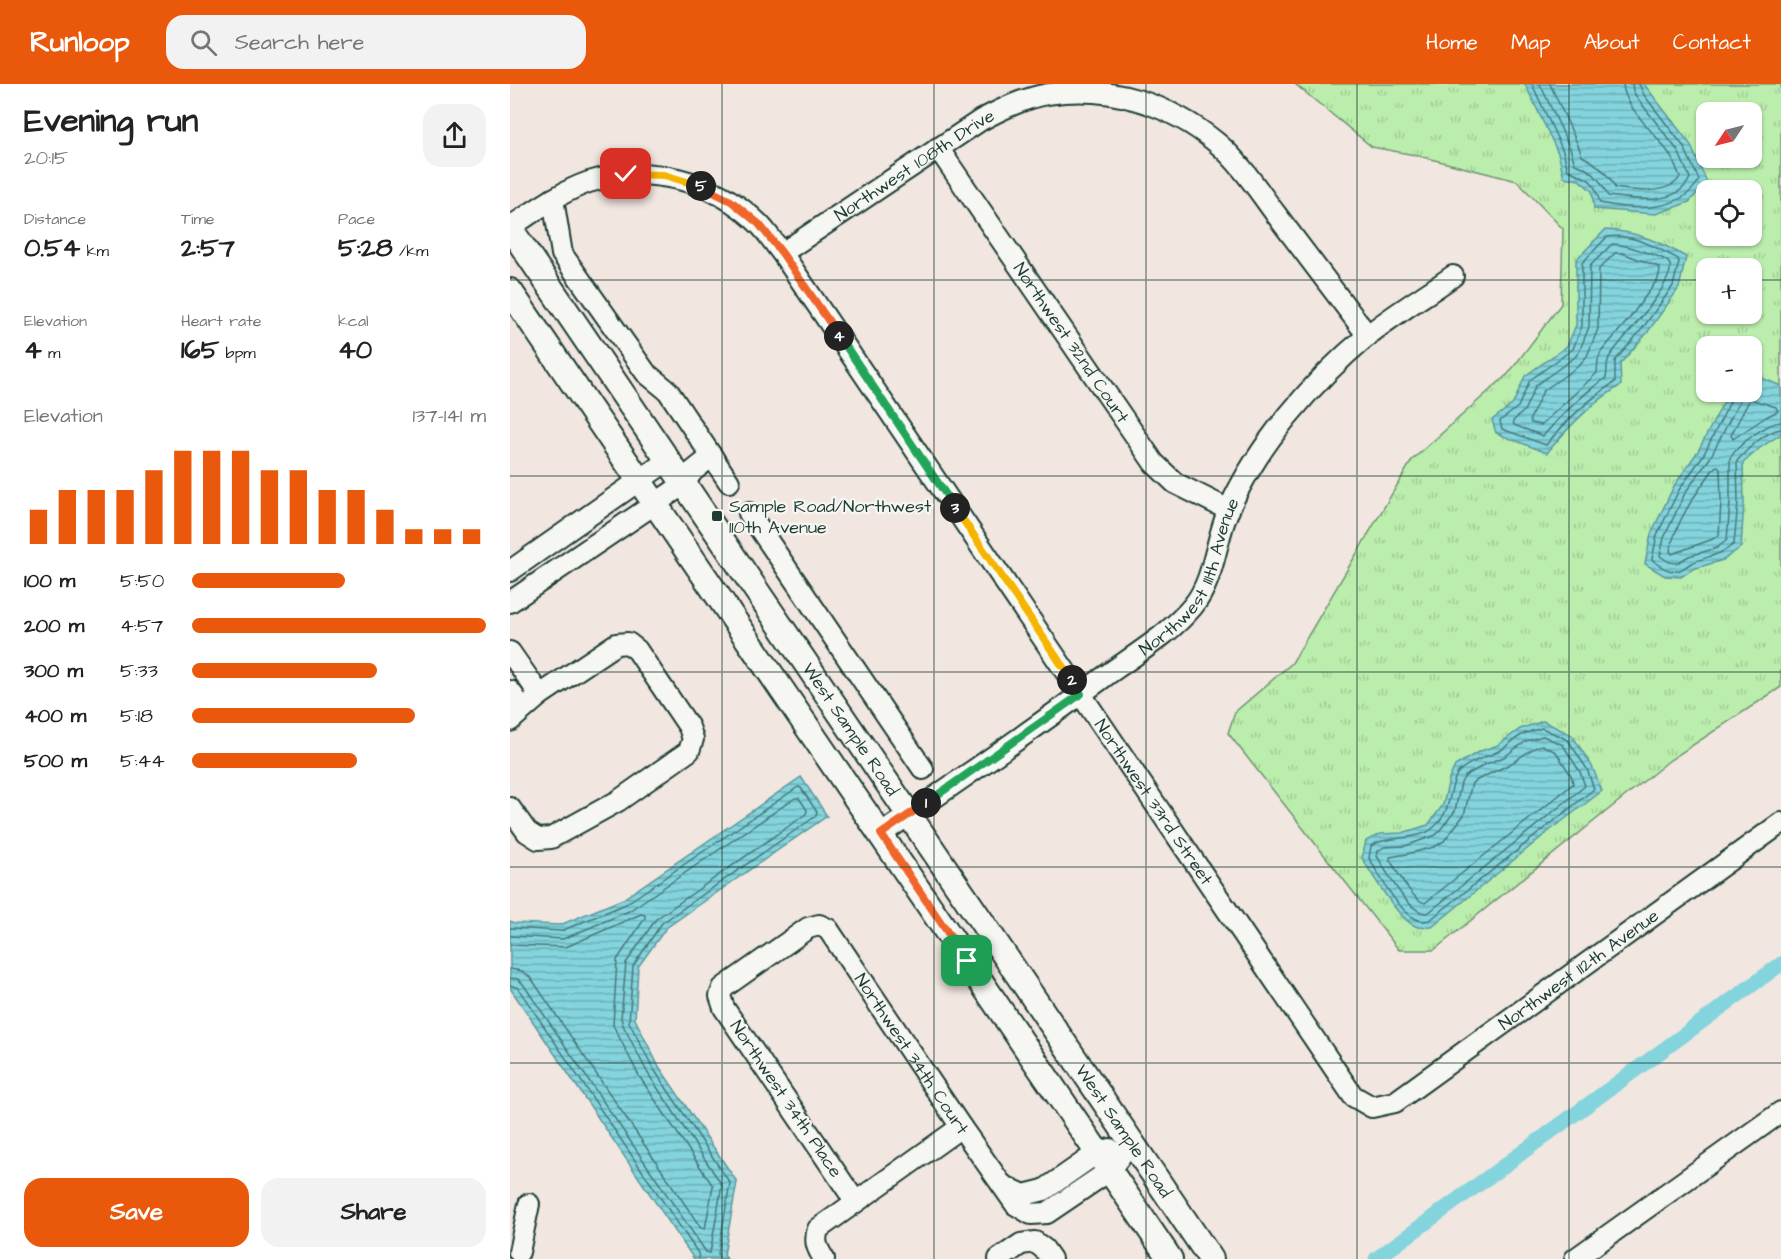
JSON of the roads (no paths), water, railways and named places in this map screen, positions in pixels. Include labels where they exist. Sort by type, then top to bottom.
[{"type":"main road","name":"West Sample Road","points":[[510,228],[1211,1259]]},
{"type":"main road","name":"West Sample Road","points":[[510,291],[1170,1259]]},
{"type":"street","name":"Northwest 108th Drive","points":[[782,253],[981,120],[1013,104],[1049,94],[1097,92],[1143,100],[1181,118],[1218,144],[1250,180],[1368,336]]},
{"type":"street","name":"Northwest 32nd Court","points":[[938,148],[1154,463],[1175,483],[1229,510]]},
{"type":"street","points":[[510,228],[553,200],[589,182],[626,174],[664,175],[699,185],[731,201],[759,224],[782,253]]},
{"type":"street","points":[[553,200],[562,254],[646,373],[668,391],[729,482]]},
{"type":"street","name":"Northwest 33rd Street","points":[[782,253],[1353,1096],[1372,1107]]},
{"type":"street","name":"Northwest 111th Avenue","points":[[881,834],[1081,694],[1178,622],[1195,604],[1207,582],[1229,510],[1258,457],[1282,423],[1315,386],[1368,336],[1453,276]]},
{"type":"street","points":[[510,602],[684,484],[692,472],[712,456]]},
{"type":"street","points":[[510,571],[668,460]]},
{"type":"street","points":[[749,513],[923,769]]},
{"type":"street","points":[[510,691],[516,715],[540,695],[616,644],[628,643],[638,650],[689,727],[693,739],[689,751],[618,801],[551,838],[538,838],[527,832],[510,808]]},
{"type":"street","points":[[510,652],[540,695]]},
{"type":"street","name":"Northwest 112th Avenue","points":[[1372,1107],[1395,1102],[1781,823]]},
{"type":"street","name":"Northwest 34th Court","points":[[720,996],[723,988],[808,928],[819,924],[828,929],[1016,1205],[1031,1214],[1047,1213],[1103,1162],[1131,1142]]},
{"type":"street","name":"Northwest 34th Place","points":[[720,996],[724,1008],[855,1201]]},
{"type":"street","points":[[1575,1259],[1781,1112]]},
{"type":"street","points":[[824,1259],[816,1248],[818,1229],[961,1127]]},
{"type":"street","points":[[522,1254],[529,1204]]},
{"type":"street","points":[[999,1259],[1021,1244],[1035,1242],[1051,1259]]},
{"type":"water","points":[[1525,84],[1644,84],[1690,144],[1696,157],[1696,168],[1701,168],[1706,180],[1696,180],[1696,194],[1689,202],[1656,214],[1594,209],[1592,191],[1579,180],[1564,177],[1558,153]]},
{"type":"water","points":[[1605,230],[1647,238],[1686,257],[1679,288],[1647,333],[1620,364],[1621,385],[1581,416],[1547,453],[1496,433],[1492,420],[1513,404],[1525,376],[1567,346],[1576,325],[1576,260]]},
{"type":"water","points":[[1762,378],[1781,386],[1781,434],[1743,463],[1744,502],[1741,547],[1723,560],[1693,569],[1681,577],[1665,576],[1645,564],[1651,534],[1674,486],[1698,451],[1724,402],[1762,402]]},
{"type":"water","points":[[1543,721],[1572,735],[1592,766],[1602,791],[1549,831],[1432,927],[1411,924],[1395,908],[1362,858],[1366,841],[1380,834],[1402,833],[1428,825],[1443,805],[1449,779],[1455,766],[1478,752],[1498,745],[1520,729]]},
{"type":"water","points":[[801,777],[827,816],[666,928],[638,967],[635,1019],[658,1065],[737,1182],[724,1255],[727,1259],[694,1259],[510,988],[510,921],[560,925],[623,899]]},
{"type":"waterway","points":[[1376,1259],[1781,964]]},
{"type":"place","name":"Sample Road/Northwest 110th Avenue","points":[[717,516]]}]
